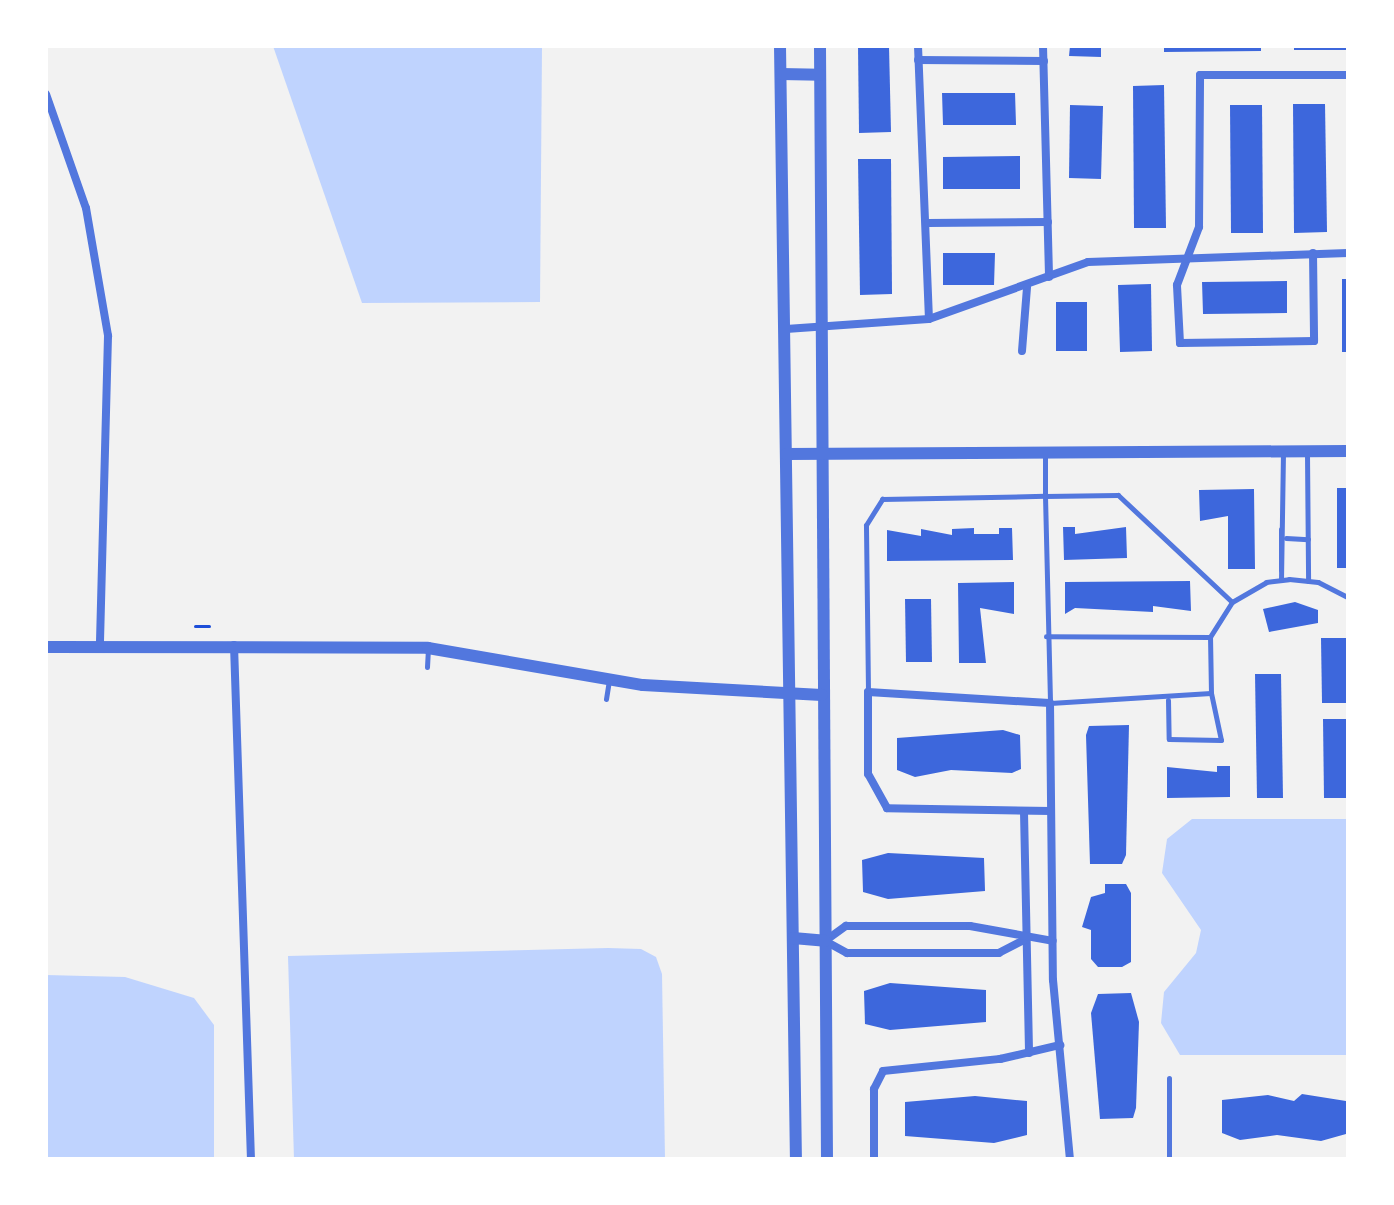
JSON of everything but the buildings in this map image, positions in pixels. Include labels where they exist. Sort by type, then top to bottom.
[{"type":"street","points":[[780,46],[796,1159]]},
{"type":"street","points":[[820,46],[820,454],[827,1159]]},
{"type":"street","points":[[918,46],[928,223],[929,319]]},
{"type":"street","points":[[1043,46],[1049,277]]},
{"type":"street","points":[[918,60],[1044,61]]},
{"type":"street","points":[[781,74],[820,75]]},
{"type":"street","points":[[1313,253],[1314,341],[1180,343],[1177,285],[1186,254],[1199,227],[1200,75],[1348,75]]},
{"type":"street","points":[[46,94],[86,208],[108,336],[100,646]]},
{"type":"street","points":[[928,223],[1048,222]]},
{"type":"street","points":[[786,329],[929,319],[1027,287],[1088,262],[1186,254],[1348,253]]},
{"type":"street","points":[[1022,351],[1027,287]]},
{"type":"street","points":[[786,454],[1348,451]]},
{"type":"street","points":[[234,645],[251,1159]]},
{"type":"street","points":[[46,647],[234,645],[428,648],[609,679],[822,695]]},
{"type":"street","points":[[1051,811],[887,808],[868,774],[868,692],[1050,703],[1053,941],[1070,1159]]},
{"type":"street","points":[[1024,812],[1024,940],[1029,1053]]},
{"type":"street","points":[[825,941],[846,926],[996,926],[1024,940],[1053,941]]},
{"type":"street","points":[[793,938],[825,941],[847,953],[999,953],[1024,940]]},
{"type":"street","points":[[874,1159],[874,1089],[883,1071],[1029,1053],[1060,1045]]},
{"type":"lane","points":[[1281,570],[1286,538],[1282,528],[1283,451]]},
{"type":"lane","points":[[1307,451],[1308,581]]},
{"type":"lane","points":[[1045,452],[1046,636],[1050,703],[1168,700],[1211,693]]},
{"type":"lane","points":[[868,692],[866,525],[874,503],[1118,495],[1232,602]]},
{"type":"lane","points":[[1281,580],[1276,536],[1282,528]]},
{"type":"lane","points":[[1286,538],[1308,539]]},
{"type":"lane","points":[[1168,700],[1169,739],[1221,740],[1211,693],[1210,637],[1232,602],[1281,580],[1308,581],[1348,597]]},
{"type":"lane","points":[[1046,636],[1210,637]]},
{"type":"lane","points":[[427,667],[428,648]]},
{"type":"lane","points":[[606,699],[609,679]]},
{"type":"lane","points":[[1169,1078],[1169,1159]]},
{"type":"path","points":[[195,626],[209,626]]},
{"type":"water","points":[[273,46],[542,46],[540,302],[362,303]]},
{"type":"water","points":[[1192,819],[1348,819],[1348,1055],[1180,1055],[1161,1023],[1164,992],[1196,953],[1201,930],[1162,873],[1167,839]]},
{"type":"water","points":[[641,949],[656,957],[662,974],[665,1159],[294,1159],[288,956]]},
{"type":"water","points":[[46,975],[125,977],[194,998],[214,1025],[214,1159],[46,1159]]}]
